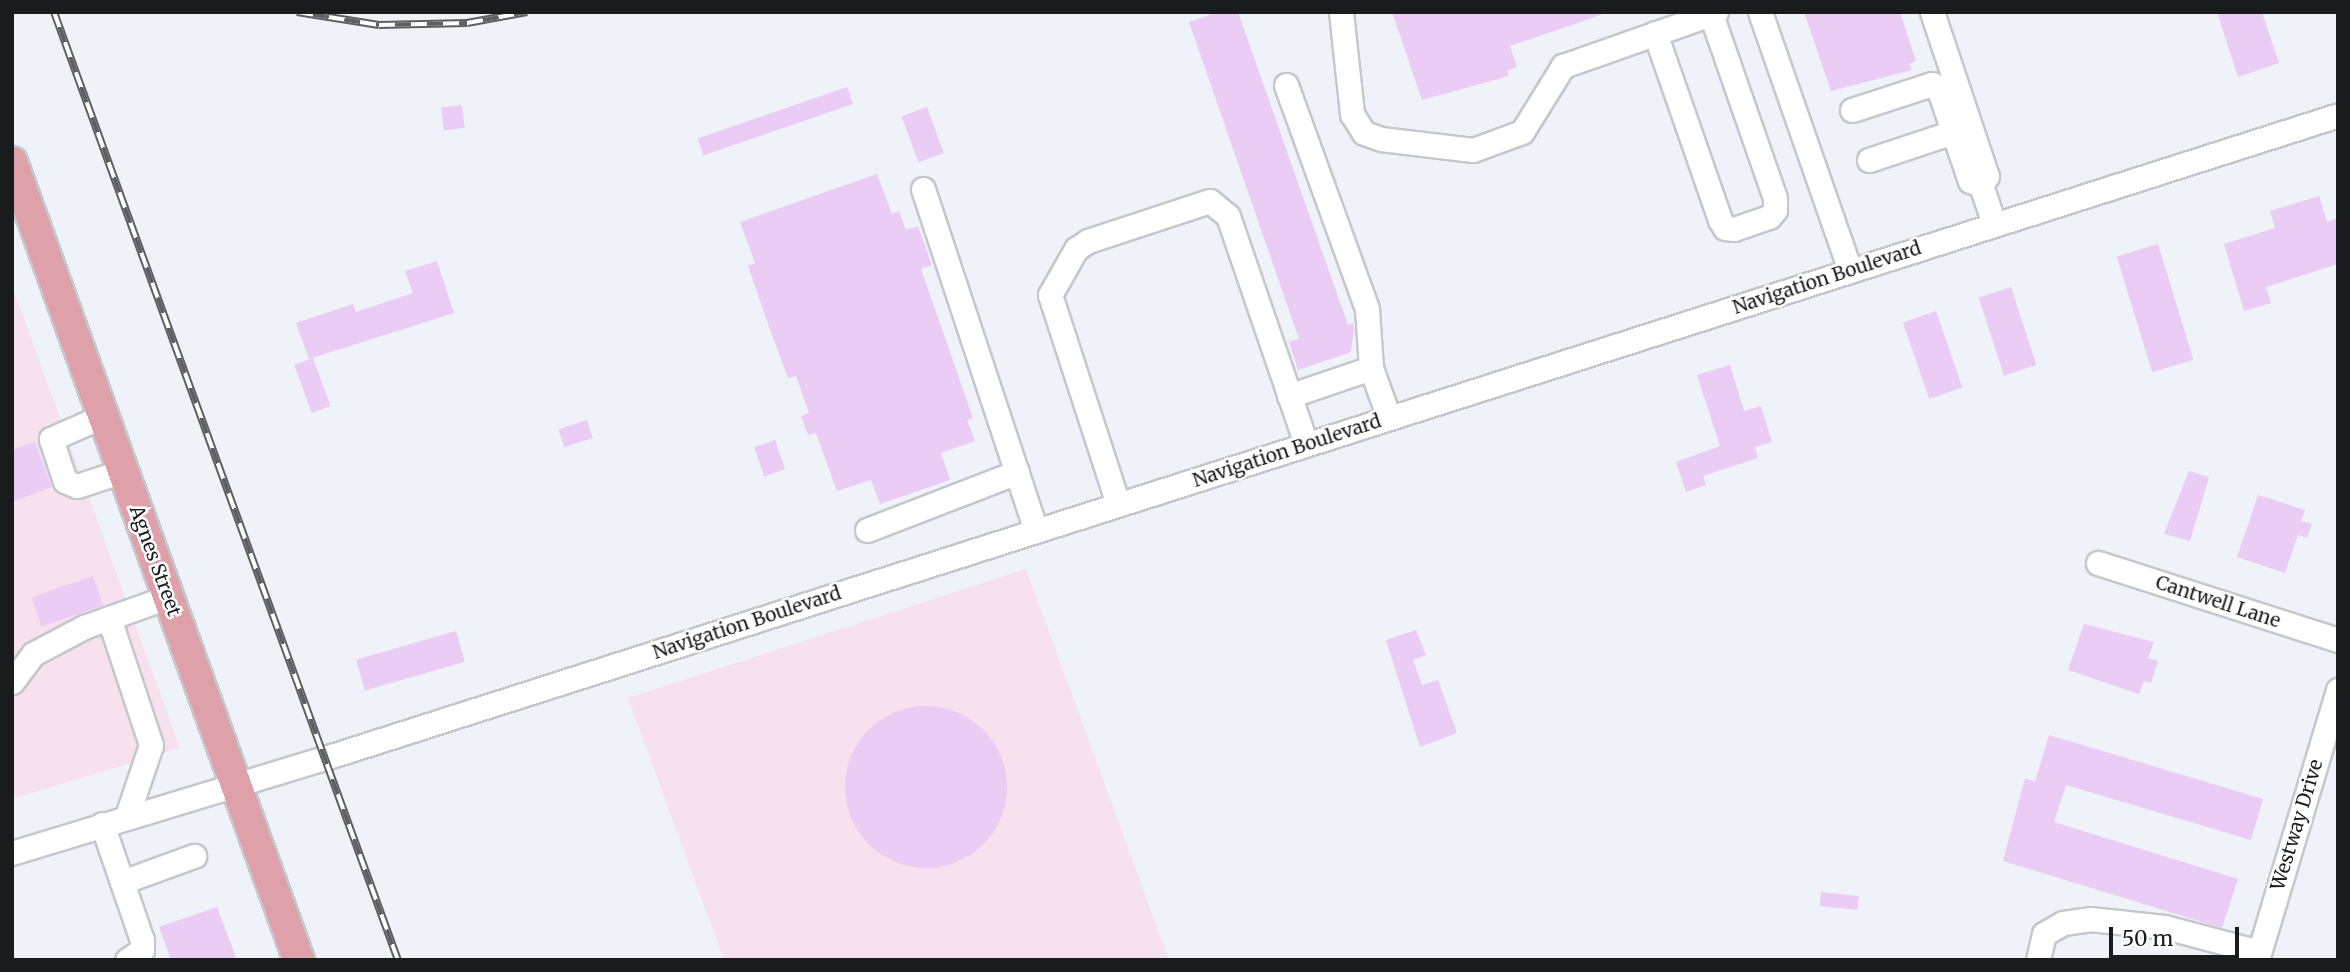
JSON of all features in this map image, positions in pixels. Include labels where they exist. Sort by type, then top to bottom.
[{"type":"main road","name":"Agnes Street","points":[[12,162],[299,960]]},
{"type":"street","points":[[1341,12],[1352,114],[1364,133],[1381,139],[1473,150],[1522,132],[1563,66],[1655,33],[1714,13],[1775,198],[1775,210],[1769,217],[1734,229],[1725,228],[1720,220],[1655,33]]},
{"type":"street","points":[[1760,12],[1850,271]]},
{"type":"street","points":[[1932,12],[1987,176],[1982,185],[1994,224]]},
{"type":"street","points":[[1852,110],[1932,84],[1938,87],[1970,181],[1982,185]]},
{"type":"street","points":[[1286,85],[1367,309],[1371,369],[1389,418]]},
{"type":"street","name":"Navigation Boulevard","points":[[12,853],[2338,115]]},
{"type":"street","points":[[1869,160],[1952,132]]},
{"type":"street","points":[[923,189],[1036,530]]},
{"type":"street","points":[[1118,504],[1052,308],[1056,279],[1076,249],[1088,241],[1210,201],[1228,216],[1306,444]]},
{"type":"street","points":[[1289,396],[1371,369]]},
{"type":"street","points":[[103,416],[51,439],[65,481],[77,486],[123,471]]},
{"type":"street","points":[[867,530],[1017,472]]},
{"type":"street","name":"Cantwell Lane","points":[[2098,563],[2338,640]]},
{"type":"street","points":[[12,682],[33,654],[109,618],[168,597]]},
{"type":"street","points":[[109,618],[151,745],[127,817]]},
{"type":"street","name":"Westway Drive","points":[[2258,956],[2338,690]]},
{"type":"street","points":[[102,824],[142,940],[142,950],[127,960]]},
{"type":"street","points":[[122,882],[194,856]]},
{"type":"street","points":[[2038,960],[2044,934],[2063,923],[2090,919],[2165,926],[2211,949],[2258,956]]},
{"type":"shaded area","points":[[12,286],[180,748],[12,799]]},
{"type":"shaded area","points":[[1026,569],[1169,960],[724,960],[628,698]]},
{"type":"building","points":[[1218,12],[1238,12],[1348,325],[1353,323],[1351,352],[1298,370],[1289,342],[1299,339],[1189,22]]},
{"type":"building","points":[[1392,12],[1600,12],[1601,15],[1510,46],[1517,67],[1507,71],[1509,76],[1422,100]]},
{"type":"building","points":[[1804,12],[1900,12],[1916,61],[1910,64],[1912,70],[1831,91]]},
{"type":"building","points":[[2217,12],[2262,12],[2279,63],[2238,77]]},
{"type":"building","points":[[847,87],[853,104],[703,155],[698,138]]},
{"type":"building","points":[[462,105],[465,128],[444,130],[441,108]]},
{"type":"building","points":[[927,107],[944,153],[918,162],[902,116]]},
{"type":"building","points":[[877,174],[892,214],[899,211],[906,230],[918,226],[932,265],[921,269],[973,418],[967,420],[975,441],[941,453],[950,480],[880,504],[871,480],[837,491],[816,433],[808,435],[801,416],[809,413],[796,376],[788,378],[768,324],[748,266],[755,263],[740,222]]},
{"type":"building","points":[[2319,196],[2327,222],[2338,218],[2338,264],[2266,287],[2271,303],[2244,311],[2224,244],[2275,228],[2270,211]]},
{"type":"building","points":[[2158,244],[2193,360],[2152,372],[2117,257]]},
{"type":"building","points":[[437,261],[454,313],[309,359],[296,323],[353,304],[356,312],[413,293],[405,271]]},
{"type":"building","points":[[2011,287],[2036,365],[2004,375],[1979,298]]},
{"type":"building","points":[[1936,311],[1962,388],[1929,399],[1903,322]]},
{"type":"building","points":[[313,358],[330,406],[312,413],[294,365]]},
{"type":"building","points":[[1730,365],[1744,411],[1761,406],[1772,442],[1755,447],[1758,458],[1703,476],[1706,485],[1686,492],[1676,462],[1720,446],[1697,375]]},
{"type":"building","points":[[587,420],[593,438],[564,447],[558,429]]},
{"type":"building","points":[[775,440],[785,469],[764,476],[754,447]]},
{"type":"building","points":[[35,442],[52,487],[12,502],[12,450]]},
{"type":"building","points":[[2189,471],[2209,477],[2190,541],[2164,534]]},
{"type":"building","points":[[2258,495],[2305,510],[2301,521],[2312,524],[2307,538],[2298,535],[2285,573],[2237,557]]},
{"type":"building","points":[[93,576],[103,605],[42,626],[32,597]]},
{"type":"building","points":[[2084,624],[2154,642],[2148,658],[2158,661],[2151,683],[2144,681],[2139,694],[2068,670]]},
{"type":"building","points":[[1416,630],[1426,655],[1413,660],[1422,685],[1438,680],[1457,733],[1420,747],[1386,640]]},
{"type":"building","points":[[456,631],[465,662],[365,690],[356,660]]},
{"type":"building","points":[[926,706],[957,713],[983,730],[1000,756],[1007,787],[1000,818],[983,844],[957,861],[926,868],[895,861],[869,844],[852,818],[845,787],[852,756],[869,730],[895,713]]},
{"type":"building","points":[[2049,735],[2263,799],[2251,840],[2066,785],[2054,822],[2238,879],[2222,928],[2003,861],[2025,778],[2035,782]]},
{"type":"building","points":[[1821,892],[1859,896],[1857,910],[1820,906]]},
{"type":"building","points":[[217,907],[237,960],[171,960],[159,927]]},
{"type":"railway","points":[[54,12],[398,960]]},
{"type":"railway","points":[[297,12],[379,25],[467,23],[527,12]]}]
